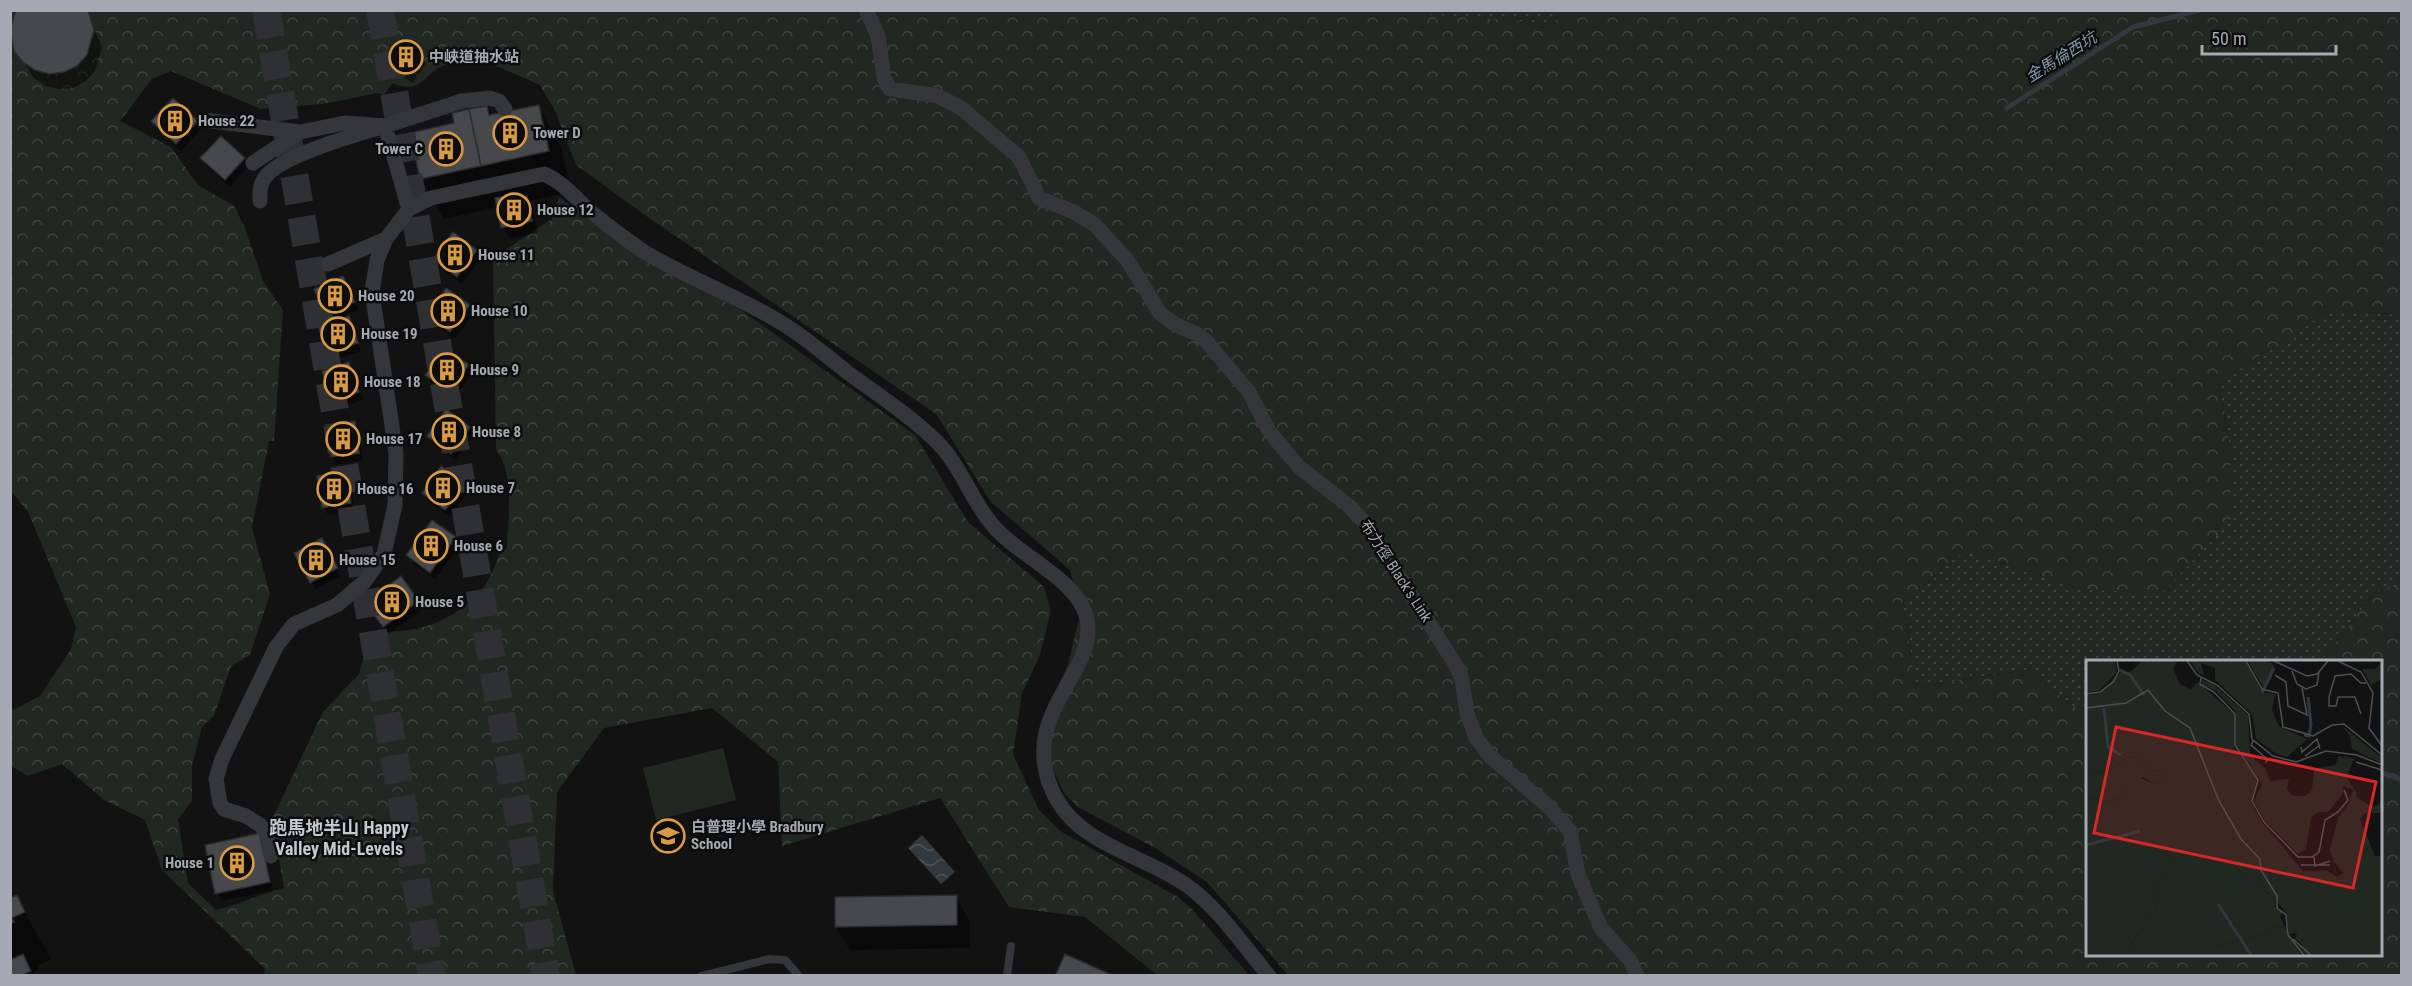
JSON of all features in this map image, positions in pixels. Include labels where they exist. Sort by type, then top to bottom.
[{"type":"street","name":"布力徑 Black's Link","points":[[866,10],[878,36],[884,78],[890,89],[933,95],[955,104],[1019,158],[1039,198],[1074,212],[1095,225],[1128,261],[1160,313],[1174,324],[1204,339],[1238,378],[1249,392],[1269,431],[1299,467],[1362,518],[1457,668],[1462,679],[1470,723],[1480,744],[1496,762],[1555,813],[1570,831],[1578,874],[1601,928],[1626,954],[1637,975]]},
{"type":"street","points":[[260,201],[259,189],[265,176],[287,162],[323,145],[476,99],[499,101],[505,109]]},
{"type":"street","points":[[204,120],[300,132],[345,123],[385,126]]},
{"type":"street","points":[[385,126],[409,209]]},
{"type":"street","points":[[253,163],[300,132]]},
{"type":"street","points":[[271,855],[266,832],[260,825],[246,816],[224,809],[220,803],[216,779],[222,759],[276,646],[294,624],[337,605],[365,581],[384,554],[395,505],[396,453],[372,292],[377,260],[386,239],[409,209],[431,198],[537,174],[552,177],[590,211],[644,251],[781,322],[918,424],[940,445],[996,529],[1068,587],[1083,605],[1088,630],[1082,653],[1055,705],[1047,728],[1045,765],[1058,801],[1071,819],[1089,834],[1157,866],[1197,893],[1269,975]]},
{"type":"street","points":[[328,264],[386,239]]},
{"type":"lane","points":[[1007,975],[1011,946]]},
{"type":"lane","points":[[702,975],[769,959],[785,960],[799,975]]},
{"type":"green space","points":[[1371,10],[1554,24],[1566,10],[2401,11],[2401,315],[2331,309],[2219,383],[2230,449],[2231,521],[2161,594],[2081,589],[1965,550],[1903,602],[1916,687],[2026,670],[2086,715],[2086,956],[2382,956],[2382,660],[2323,660],[2374,593],[2401,582],[2401,975],[1288,975],[1207,882],[1155,848],[1078,807],[1064,793],[1043,749],[1051,702],[1068,664],[1081,611],[1070,570],[991,502],[936,414],[649,218],[576,165],[555,111],[540,85],[476,57],[442,66],[413,86],[392,83],[384,95],[377,93],[323,104],[261,109],[171,71],[152,79],[120,121],[171,147],[198,185],[234,206],[245,228],[263,281],[283,310],[274,441],[269,441],[252,528],[270,594],[250,655],[231,666],[214,716],[202,727],[192,766],[192,801],[178,819],[188,883],[216,910],[284,888],[272,819],[323,712],[359,674],[371,631],[403,631],[446,618],[472,600],[483,588],[501,550],[507,548],[508,484],[502,459],[496,449],[493,258],[552,219],[559,197],[633,252],[741,310],[915,435],[968,522],[1044,587],[1051,611],[1040,655],[1022,693],[1013,754],[1039,810],[1060,831],[1178,897],[1193,910],[1249,975],[1157,975],[1085,917],[1009,907],[940,798],[782,846],[778,762],[712,708],[604,728],[557,792],[553,891],[576,975],[264,975],[265,969],[162,870],[145,820],[104,800],[62,764],[28,776],[11,766],[11,711],[40,696],[71,649],[76,627],[28,512],[11,491],[10,11]]},
{"type":"green space","points":[[1371,11],[1566,11],[1554,24]]},
{"type":"green space","points":[[2331,309],[2401,315],[2401,582],[2374,593],[2323,660],[2086,660],[2086,715],[2026,670],[1916,687],[1903,602],[1965,550],[2081,589],[2230,449],[2219,383]]},
{"type":"green space","points":[[723,748],[736,800],[656,820],[643,768]]},
{"type":"water","points":[[922,835],[955,872],[941,884],[908,848]]},
{"type":"building","points":[[16,10],[88,10],[94,30],[87,55],[77,66],[64,72],[49,74],[35,70],[23,62],[14,51],[10,29]]},
{"type":"building","name":"中峽道抽水站","points":[[406,41],[420,50],[406,72],[392,63]]},
{"type":"building","name":"House 22","points":[[173,98],[198,121],[176,144],[151,121]]},
{"type":"building","name":"Tower D","points":[[539,105],[549,151],[481,166],[469,109],[487,106],[489,115]]},
{"type":"building","name":"Tower C","points":[[469,109],[481,166],[420,179],[410,133],[454,123],[452,113]]},
{"type":"building","points":[[221,136],[245,158],[225,180],[200,158]]},
{"type":"building","name":"House 12","points":[[515,194],[516,198],[527,196],[532,221],[501,228],[495,198]]},
{"type":"building","name":"House 11","points":[[453,232],[477,250],[457,277],[433,259]]},
{"type":"building","name":"House 20","points":[[343,276],[355,302],[326,315],[314,289]]},
{"type":"building","name":"House 10","points":[[446,288],[470,305],[450,332],[427,316]]},
{"type":"building","name":"House 19","points":[[349,316],[358,343],[327,353],[318,326]]},
{"type":"building","name":"House 9","points":[[445,348],[469,365],[449,392],[425,375]]},
{"type":"building","name":"House 18","points":[[349,362],[359,392],[332,401],[322,371]]},
{"type":"building","name":"House 8","points":[[446,409],[470,427],[451,454],[427,436]]},
{"type":"building","name":"House 17","points":[[355,421],[359,453],[331,457],[326,425]]},
{"type":"building","name":"House 7","points":[[441,466],[465,483],[445,510],[422,493]]},
{"type":"building","name":"House 16","points":[[346,471],[351,503],[322,508],[317,476]]},
{"type":"building","name":"House 6","points":[[432,520],[456,537],[430,573],[406,555]]},
{"type":"building","name":"House 15","points":[[322,538],[338,568],[310,583],[294,553]]},
{"type":"building","name":"House 5","points":[[401,576],[419,601],[383,627],[365,603]]},
{"type":"building","name":"House 1","points":[[260,833],[270,882],[215,894],[205,845]]},
{"type":"building","points":[[17,895],[25,912],[12,918],[14,922],[10,923],[10,898]]},
{"type":"building","points":[[957,895],[957,925],[835,927],[835,897]]},
{"type":"building","points":[[23,954],[31,971],[21,976],[10,976],[10,960]]},
{"type":"building","points":[[1065,954],[1114,976],[1055,976]]},
{"type":"waterway","name":"金馬倫西坑","points":[[2007,108],[2133,27],[2200,10]]},
{"type":"waterway","points":[[2382,773],[2402,780]]},
{"type":"tunnel","points":[[266,10],[432,976]]},
{"type":"tunnel","points":[[380,10],[546,976]]},
{"type":"place","name":"中峽道抽水站","points":[[406,57]]},
{"type":"place","name":"House 22","points":[[175,121]]},
{"type":"place","name":"Tower D","points":[[510,133]]},
{"type":"place","name":"Tower C","points":[[446,149]]},
{"type":"place","name":"House 12","points":[[514,210]]},
{"type":"place","name":"House 11","points":[[455,255]]},
{"type":"place","name":"House 20","points":[[335,296]]},
{"type":"place","name":"House 10","points":[[448,311]]},
{"type":"place","name":"House 19","points":[[338,334]]},
{"type":"place","name":"House 9","points":[[447,370]]},
{"type":"place","name":"House 18","points":[[341,382]]},
{"type":"place","name":"House 8","points":[[449,432]]},
{"type":"place","name":"House 17","points":[[343,439]]},
{"type":"place","name":"House 7","points":[[443,488]]},
{"type":"place","name":"House 16","points":[[334,489]]},
{"type":"place","name":"House 6","points":[[431,546]]},
{"type":"place","name":"House 15","points":[[316,560]]},
{"type":"place","name":"House 5","points":[[392,602]]},
{"type":"place","name":"白普理小學 Bradbury School","points":[[668,836]]},
{"type":"place","name":"House 1","points":[[237,863]]},
{"type":"district","name":"跑馬地半山 Happy Valley Mid-Levels","points":[[339,837]]}]
